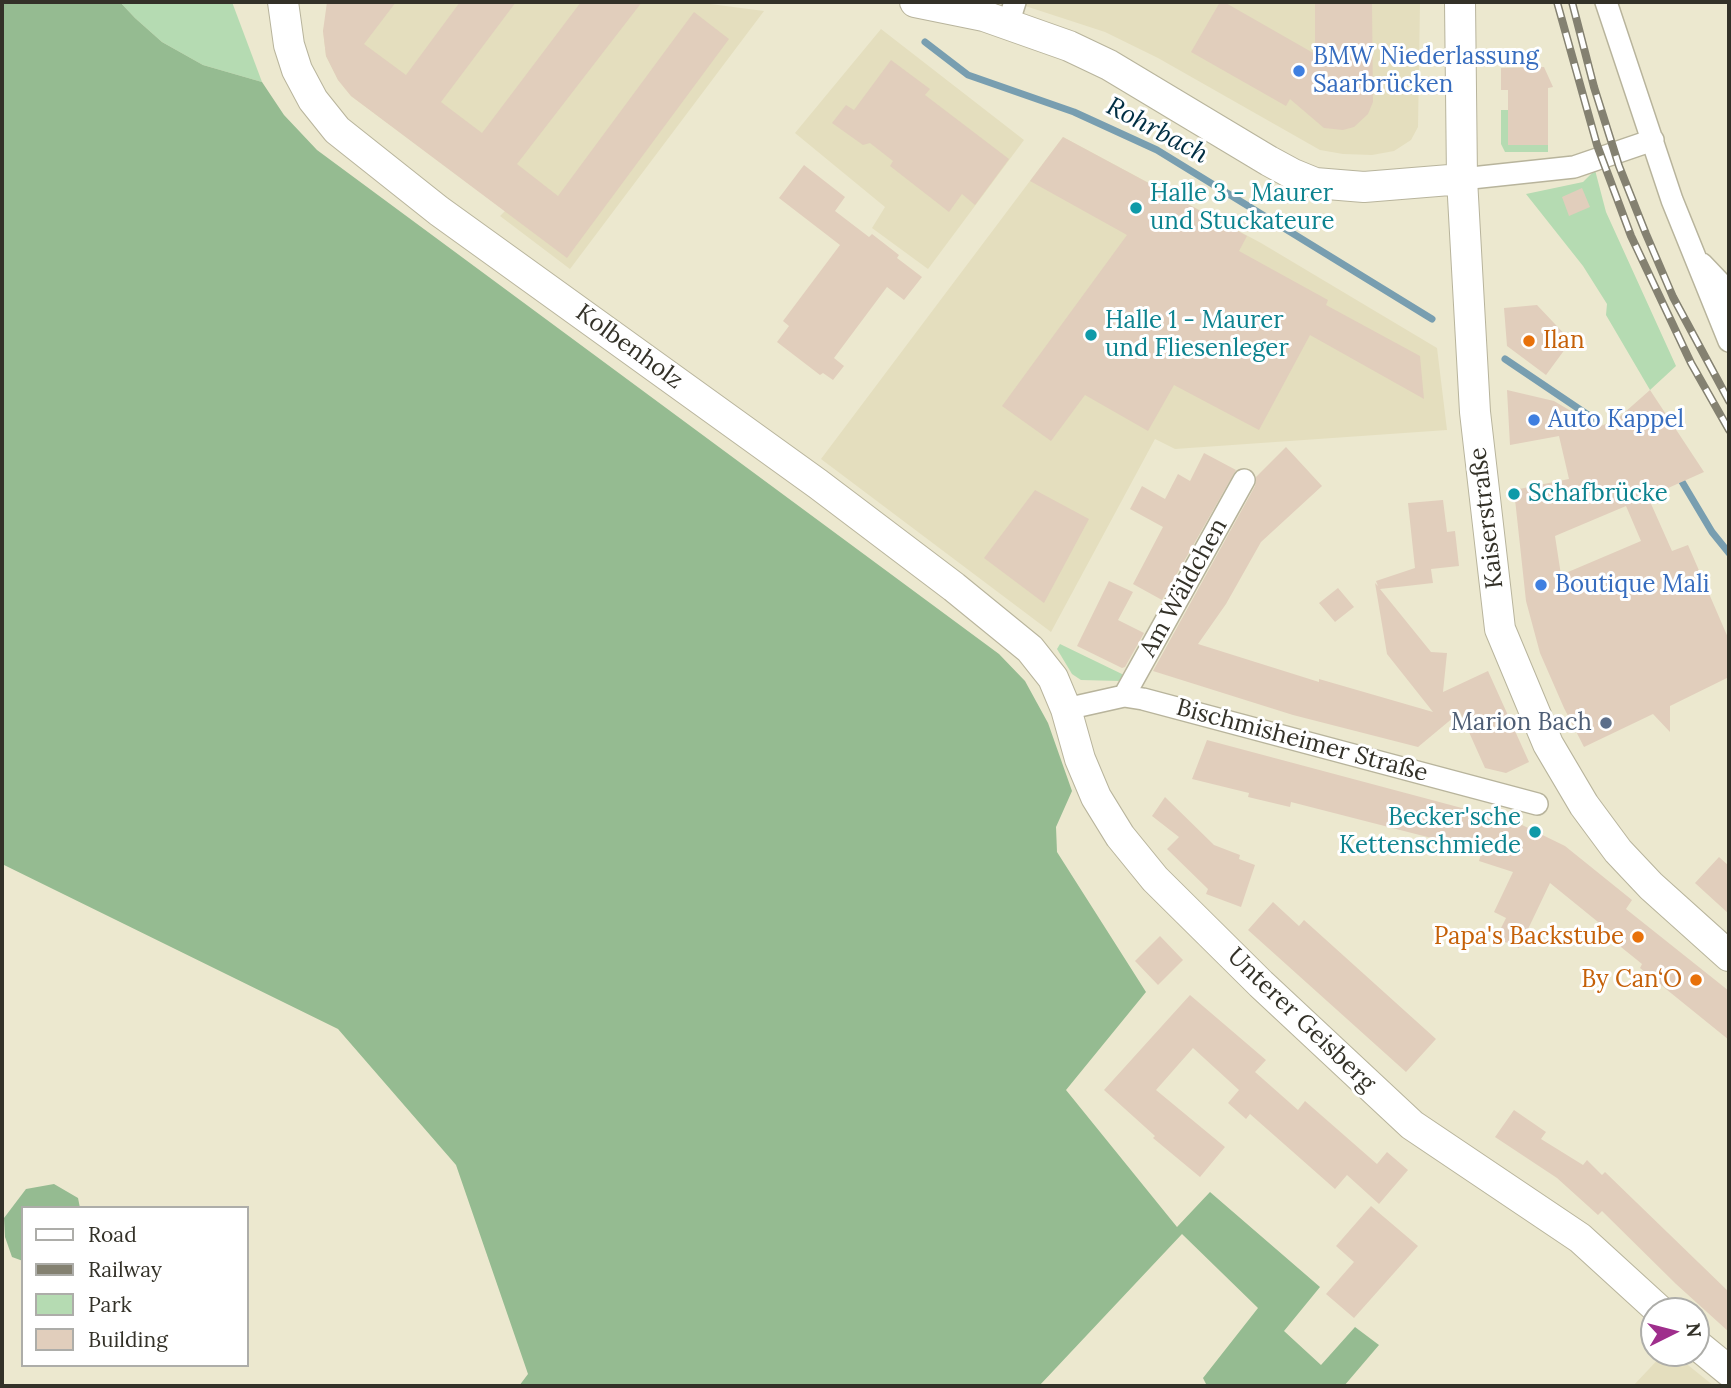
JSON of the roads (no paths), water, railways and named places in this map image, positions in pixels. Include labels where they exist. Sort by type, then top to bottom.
[{"type":"street","name":"Kolbenholz","points":[[283,2],[289,45],[297,70],[313,100],[337,130],[439,211],[881,531],[1033,652]]},
{"type":"street","points":[[915,2],[955,9],[1011,13],[1109,65],[1269,161],[1315,183],[1364,187],[1462,180],[1573,167],[1592,163],[1653,140]]},
{"type":"street","name":"Kaiserstraße","points":[[1460,2],[1462,180],[1476,423],[1500,629],[1548,744],[1584,805],[1618,851],[1651,886],[1729,956]]},
{"type":"street","points":[[1606,2],[1672,200],[1729,341]]},
{"type":"street","points":[[1695,258],[1722,285],[1729,301]]},
{"type":"street","name":"Am Wäldchen","points":[[1124,696],[1244,480]]},
{"type":"street","name":"Unterer Geisberg","points":[[1033,652],[1053,678],[1066,709],[1080,759],[1096,797],[1120,836],[1155,880],[1261,984],[1412,1125],[1580,1238],[1645,1297]]},
{"type":"street","name":"Bischmisheimer Straße","points":[[1066,709],[1124,696],[1301,740],[1536,804]]},
{"type":"street","points":[[1710,1356],[1729,1371]]},
{"type":"waterway","name":"Rohrbach","points":[[925,42],[968,75],[1074,112],[1157,150],[1432,319]]},
{"type":"waterway","name":"Rohrbach","points":[[1505,359],[1594,419]]},
{"type":"waterway","name":"Rohrbach","points":[[1678,475],[1712,532],[1729,553]]},
{"type":"railway","points":[[1557,2],[1597,145],[1631,236],[1691,363],[1729,430]]},
{"type":"railway","points":[[1572,2],[1594,87],[1619,166],[1673,297],[1729,401]]},
{"type":"place","name":"BMW Niederlassung Saarbrücken","points":[[1299,71]]},
{"type":"place","name":"Halle 3 - Maurer und Stuckateure","points":[[1136,208]]},
{"type":"place","name":"Halle 1 - Maurer und Fliesenleger","points":[[1091,335]]},
{"type":"place","name":"Ilan","points":[[1529,341]]},
{"type":"place","name":"Auto Kappel","points":[[1534,420]]},
{"type":"place","name":"Schafbrücke","points":[[1514,494]]},
{"type":"place","name":"Boutique Mali","points":[[1541,585]]},
{"type":"place","name":"Marion Bach","points":[[1606,723]]},
{"type":"place","name":"Becker'sche Kettenschmiede","points":[[1535,832]]},
{"type":"place","name":"Papa's Backstube","points":[[1638,937]]},
{"type":"place","name":"By Can‘O","points":[[1696,980]]}]
